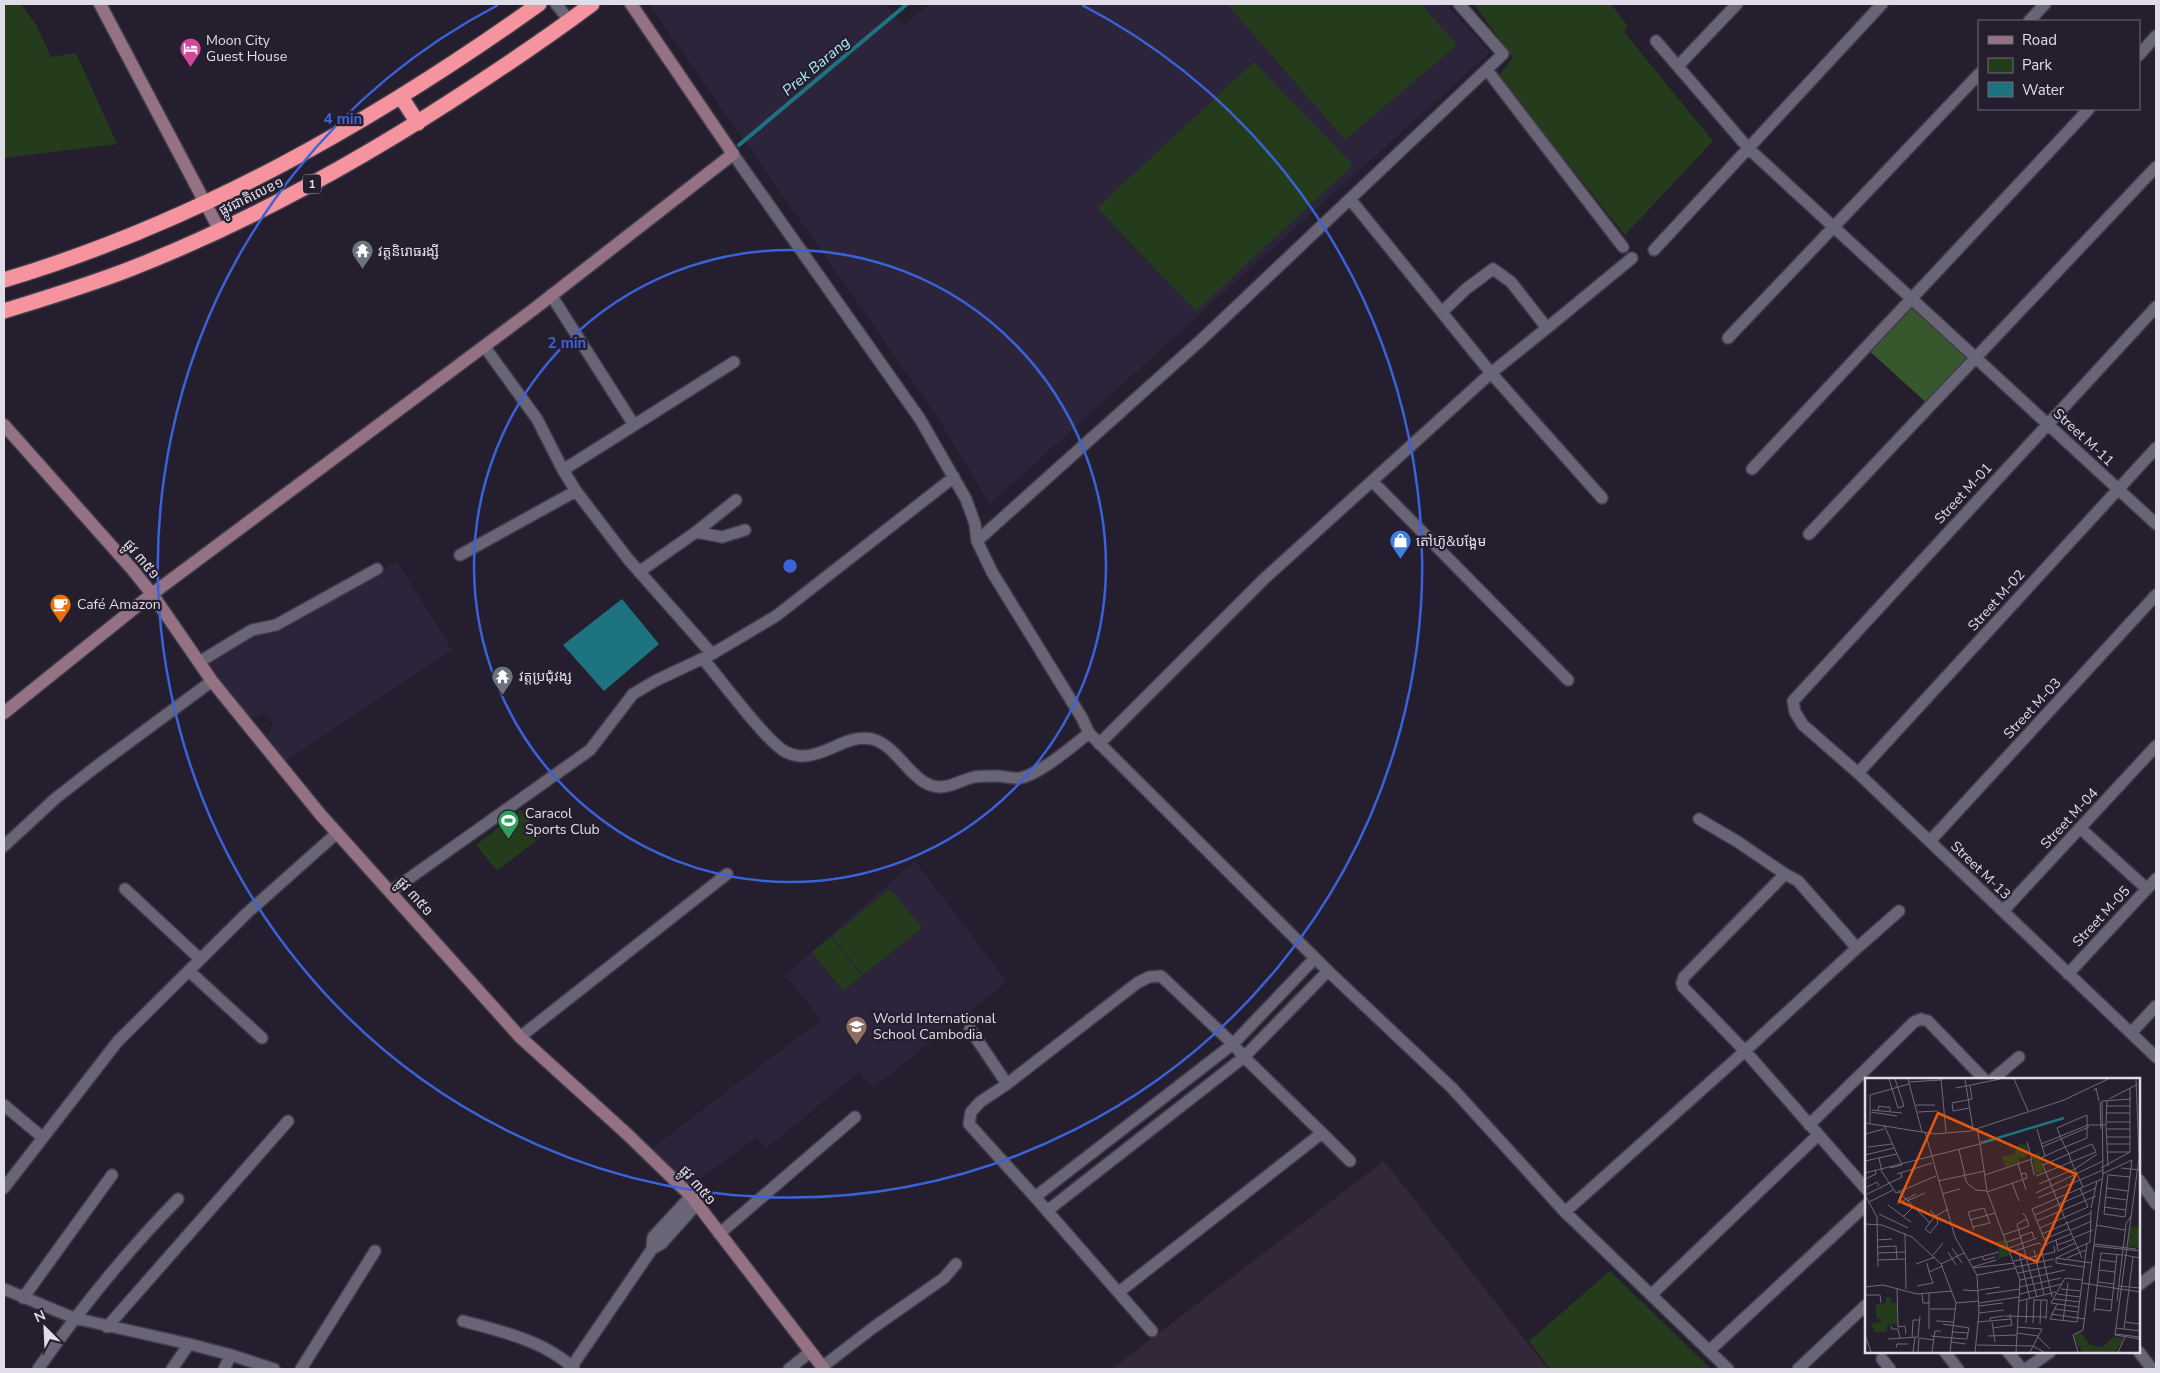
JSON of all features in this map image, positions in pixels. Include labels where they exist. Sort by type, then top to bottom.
[{"type":"highway","name":"ផ្លូវជាតិលេខ១","points":[[4,280],[60,263],[176,217],[326,141],[401,97],[540,4]]},
{"type":"highway","name":"ផ្លូវជាតិលេខ១","points":[[4,311],[74,290],[130,269],[219,229],[341,168],[418,123],[588,5]]},
{"type":"highway","points":[[401,97],[418,123]]},
{"type":"street","points":[[100,4],[219,229]]},
{"type":"street","points":[[556,4],[569,20]]},
{"type":"street","points":[[631,4],[733,154],[920,419],[966,499],[975,524],[977,541],[992,572],[1082,718],[1089,733],[1328,971],[1452,1088],[1565,1212],[1728,1369]]},
{"type":"street","points":[[977,541],[1116,417],[1503,54],[1459,4]]},
{"type":"street","points":[[1678,66],[1737,4]]},
{"type":"street","points":[[1654,250],[1882,4]]},
{"type":"street","points":[[2030,20],[2045,4]]},
{"type":"street","points":[[2140,54],[2156,36]]},
{"type":"street","name":"Street M-11","points":[[1656,41],[1749,149],[2156,524]]},
{"type":"street","points":[[1487,70],[1623,247]]},
{"type":"street","points":[[1728,338],[1978,75]]},
{"type":"street","points":[[1752,469],[2088,110]]},
{"type":"street","points":[[4,713],[152,594],[484,346],[733,154]]},
{"type":"street","points":[[1809,534],[2156,166]]},
{"type":"street","points":[[1350,199],[1491,373],[1602,498]]},
{"type":"street","points":[[1099,744],[1264,579],[1491,373],[1632,258]]},
{"type":"street","points":[[1442,312],[1466,289],[1493,269],[1511,282],[1547,328]]},
{"type":"street","points":[[551,295],[634,425]]},
{"type":"street","name":"Street M-01","points":[[1793,701],[2156,307]]},
{"type":"street","points":[[484,346],[537,418],[563,470],[576,491],[708,656],[767,736],[783,752],[799,758],[817,754],[855,738],[874,740],[895,754],[924,782],[938,788],[951,787],[973,778],[998,776],[1018,778],[1028,775],[1062,755],[1089,733]]},
{"type":"street","points":[[563,470],[734,362]]},
{"type":"street","name":"ផ្លូវ ៣៥១","points":[[4,425],[152,594],[212,681],[337,833],[520,1037],[627,1134],[694,1200],[823,1368]]},
{"type":"street","name":"Street M-02","points":[[1858,773],[2156,448]]},
{"type":"street","points":[[390,892],[590,750],[633,694],[655,681],[708,656],[776,616],[954,477]]},
{"type":"street","points":[[1373,482],[1568,680]]},
{"type":"street","points":[[460,555],[576,491]]},
{"type":"street","points":[[639,572],[696,532],[736,500]]},
{"type":"street","points":[[696,532],[722,537],[745,530]]},
{"type":"street","points":[[199,662],[252,630],[276,625],[377,569]]},
{"type":"street","name":"Street M-03","points":[[1930,841],[2156,595]]},
{"type":"street","points":[[4,846],[56,798],[212,681]]},
{"type":"street","name":"Street M-13","points":[[1793,701],[1795,712],[1804,725],[1858,773],[2156,1057]]},
{"type":"street","name":"Street M-04","points":[[2003,911],[2156,746]]},
{"type":"street","points":[[1699,819],[1798,881],[1857,948]]},
{"type":"street","points":[[2080,828],[2147,889]]},
{"type":"street","points":[[4,1188],[118,1041],[248,912],[337,833]]},
{"type":"street","points":[[520,1037],[727,874]]},
{"type":"street","points":[[1785,874],[1746,912],[1684,978],[1682,982],[1683,987],[1745,1051],[1865,1188]]},
{"type":"street","name":"Street M-05","points":[[2068,974],[2156,879]]},
{"type":"street","points":[[125,889],[200,959]]},
{"type":"street","points":[[1565,1212],[1899,911]]},
{"type":"street","points":[[1035,1196],[1233,1044],[1315,958]]},
{"type":"street","points":[[189,970],[262,1038]]},
{"type":"street","points":[[1047,1211],[1244,1057],[1328,971]]},
{"type":"street","points":[[1152,1331],[1035,1196],[969,1124],[971,1112],[980,1102],[1007,1084],[1137,983],[1149,977],[1161,976],[1233,1044],[1350,1161]]},
{"type":"street","points":[[2131,1033],[2156,1006]]},
{"type":"street","points":[[1809,1126],[1914,1022],[1921,1019],[1928,1022],[1983,1078]]},
{"type":"street","points":[[970,1029],[1007,1084]]},
{"type":"street","points":[[1993,1078],[2019,1057]]},
{"type":"street","points":[[4,1105],[42,1138]]},
{"type":"street","points":[[719,1234],[855,1117]]},
{"type":"street","points":[[106,1327],[288,1121]]},
{"type":"street","points":[[1119,1292],[1322,1133]]},
{"type":"street","points":[[1651,1295],[1818,1135]]},
{"type":"street","points":[[23,1298],[112,1175]]},
{"type":"street","points":[[2140,1181],[2156,1204]]},
{"type":"street","points":[[38,1369],[74,1318],[139,1238],[178,1199]]},
{"type":"street","points":[[463,1321],[512,1334],[551,1352],[572,1368],[652,1249],[653,1237],[694,1200]]},
{"type":"street","points":[[1709,1351],[1865,1206]]},
{"type":"street","points":[[301,1369],[375,1251]]},
{"type":"street","points":[[823,1368],[874,1327],[944,1278],[956,1264]]},
{"type":"street","points":[[2141,1279],[2156,1272]]},
{"type":"street","points":[[4,1289],[74,1318],[106,1327],[189,1344],[232,1355],[274,1369]]},
{"type":"street","points":[[1798,1369],[1865,1307]]},
{"type":"street","points":[[172,1369],[189,1344]]},
{"type":"street","points":[[789,1369],[810,1352]]},
{"type":"street","points":[[1946,1353],[1958,1369]]},
{"type":"street","points":[[2009,1353],[2024,1369],[2048,1353]]},
{"type":"street","points":[[2140,1353],[2152,1369]]},
{"type":"street","points":[[224,1369],[232,1355]]},
{"type":"street","points":[[1882,1359],[1890,1369]]},
{"type":"shaded area","points":[[655,4],[884,4],[904,25],[929,4],[1446,4],[1490,52],[990,504],[938,418],[651,7]]},
{"type":"shaded area","points":[[397,561],[452,650],[286,761],[268,739],[272,723],[266,714],[250,717],[209,664],[255,633],[275,631]]},
{"type":"shaded area","name":"World International School Cambodia","points":[[915,861],[1007,982],[873,1088],[859,1072],[766,1149],[756,1138],[691,1186],[652,1148],[821,1020],[785,975]]},
{"type":"shaded area","points":[[1384,1161],[1548,1369],[1112,1369]]},
{"type":"green space","points":[[4,4],[21,4],[37,26],[51,57],[76,53],[117,144],[4,158]]},
{"type":"green space","points":[[1227,4],[1421,4],[1457,45],[1345,140]]},
{"type":"green space","points":[[1474,4],[1611,4],[1627,25],[1624,32],[1713,141],[1625,235],[1498,76],[1513,58]]},
{"type":"green space","points":[[1254,62],[1353,165],[1196,311],[1097,208]]},
{"type":"green space","points":[[1911,299],[1976,357],[1930,406],[1865,347]]},
{"type":"green space","name":"Caracol Sports Club","points":[[521,810],[542,836],[497,871],[476,845]]},
{"type":"green space","points":[[890,889],[922,928],[863,975],[832,936]]},
{"type":"green space","points":[[831,937],[862,976],[843,991],[812,952]]},
{"type":"green space","points":[[1610,1271],[1711,1369],[1550,1369],[1529,1341]]},
{"type":"water","points":[[622,599],[659,644],[604,691],[563,645]]},
{"type":"waterway","name":"Prek Barang","points":[[739,145],[907,4]]},
{"type":"place","name":"Moon City Guest House","points":[[190,67]]},
{"type":"place","name":"វត្តនិរោធរង្សី","points":[[362,270]]},
{"type":"place","name":"តៅហ៊ូ&បង្អែម","points":[[1400,560]]},
{"type":"place","name":"Café Amazon","points":[[61,623]]},
{"type":"place","name":"វត្តប្រជុំវង្ស","points":[[503,695]]},
{"type":"place","name":"Caracol Sports Club","points":[[509,840]]},
{"type":"place","name":"World International School Cambodia","points":[[857,1045]]}]
